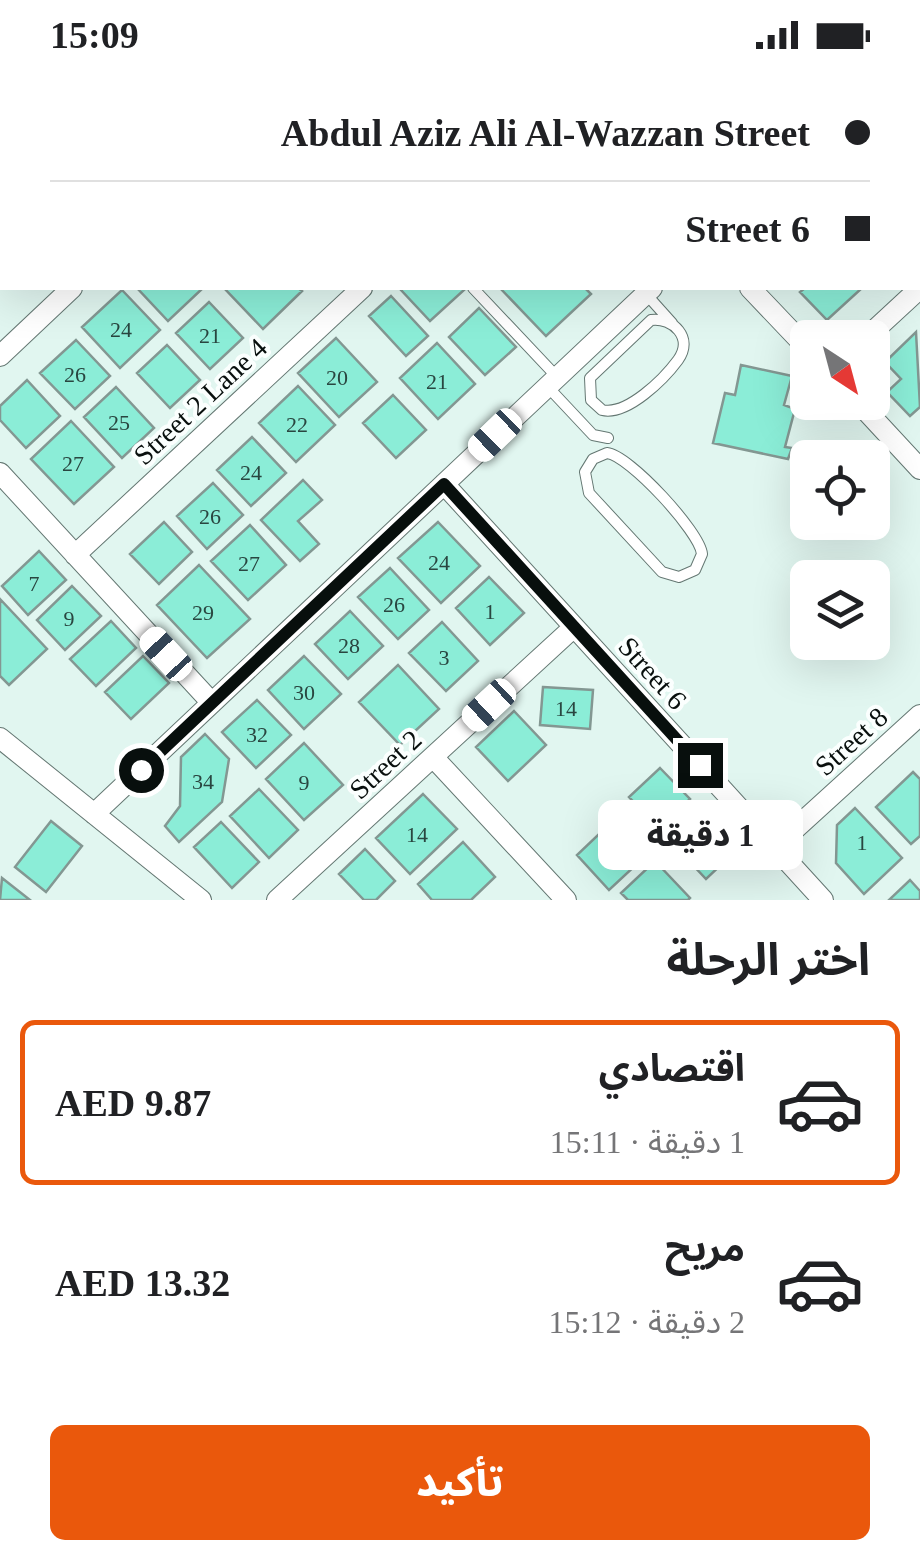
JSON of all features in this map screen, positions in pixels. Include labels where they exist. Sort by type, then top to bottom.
[{"type":"street","points":[[0,356],[70,290]]},
{"type":"street","name":"Street 2 Lane 4","points":[[76,555],[360,290]]},
{"type":"street","points":[[752,290],[790,330]]},
{"type":"street","points":[[885,320],[918,290]]},
{"type":"street","points":[[94,814],[649,291]]},
{"type":"street","points":[[875,420],[920,468]]},
{"type":"street","points":[[0,473],[212,703]]},
{"type":"street","name":"Street 6","points":[[444,484],[823,900]]},
{"type":"street","name":"Street 2","points":[[277,900],[574,627]]},
{"type":"street","name":"Street 8","points":[[775,847],[920,715]]},
{"type":"street","points":[[0,738],[200,900]]},
{"type":"street","points":[[433,757],[566,900]]},
{"type":"lane","points":[[475,290],[593,435],[608,438]]},
{"type":"lane","points":[[610,412],[628,405],[678,360],[684,342],[649,291]]},
{"type":"lane","points":[[610,412],[591,400],[588,386],[594,372],[650,320],[672,323]]},
{"type":"lane","points":[[607,453],[610,412]]},
{"type":"lane","points":[[607,453],[627,460],[697,537],[702,554],[695,570],[679,577],[662,572],[589,494],[585,472],[593,459],[607,453]]},
{"type":"building","points":[[122,290],[160,330],[120,368],[82,327]]},
{"type":"building","points":[[139,290],[201,290],[168,321]]},
{"type":"building","points":[[226,290],[302,291],[263,329]]},
{"type":"building","points":[[401,290],[464,290],[430,321]]},
{"type":"building","points":[[502,290],[587,290],[591,294],[546,336]]},
{"type":"building","points":[[860,290],[827,320],[800,292]]},
{"type":"building","points":[[391,296],[428,336],[406,356],[369,316]]},
{"type":"building","points":[[209,302],[243,338],[210,369],[176,333]]},
{"type":"building","points":[[479,308],[516,347],[485,375],[449,337]]},
{"type":"building","points":[[916,332],[920,407],[910,416],[890,395],[890,389],[901,379],[890,367],[890,357]]},
{"type":"building","points":[[336,338],[377,382],[339,417],[298,373]]},
{"type":"building","points":[[76,340],[110,376],[75,409],[40,373]]},
{"type":"building","points":[[437,343],[475,384],[438,419],[400,378]]},
{"type":"building","points":[[167,345],[200,380],[170,408],[137,373]]},
{"type":"building","points":[[741,365],[790,376],[784,405],[790,407],[792,420],[785,447],[790,448],[788,459],[713,443],[725,393],[735,395]]},
{"type":"building","points":[[27,380],[60,416],[26,448],[0,420],[0,406]]},
{"type":"building","points":[[298,386],[335,425],[296,462],[259,423]]},
{"type":"building","points":[[116,387],[154,428],[122,458],[84,417]]},
{"type":"building","points":[[393,395],[426,430],[396,458],[363,423]]},
{"type":"building","points":[[71,421],[114,467],[74,504],[31,459]]},
{"type":"building","points":[[252,437],[286,473],[251,506],[217,470]]},
{"type":"building","points":[[303,480],[322,500],[298,521],[319,544],[300,561],[261,520]]},
{"type":"building","points":[[213,483],[243,515],[207,549],[177,516]]},
{"type":"building","points":[[164,522],[192,552],[159,584],[130,554]]},
{"type":"building","points":[[438,522],[480,566],[441,603],[398,558]]},
{"type":"building","points":[[250,525],[286,565],[248,600],[211,561]]},
{"type":"building","points":[[39,551],[66,580],[28,615],[2,586]]},
{"type":"building","points":[[199,565],[250,619],[207,658],[157,605]]},
{"type":"building","points":[[390,568],[429,610],[398,639],[358,597]]},
{"type":"building","points":[[489,577],[524,613],[490,645],[456,608]]},
{"type":"building","points":[[72,586],[101,616],[65,650],[37,620]]},
{"type":"building","points":[[0,599],[47,649],[9,685],[0,676]]},
{"type":"building","points":[[350,611],[383,646],[348,679],[315,644]]},
{"type":"building","points":[[111,621],[136,648],[96,686],[70,659]]},
{"type":"building","points":[[442,622],[478,661],[446,691],[409,653]]},
{"type":"building","points":[[143,656],[169,683],[131,719],[105,692]]},
{"type":"building","points":[[304,656],[341,694],[304,729],[268,690]]},
{"type":"building","points":[[398,665],[439,709],[400,745],[359,702]]},
{"type":"building","points":[[543,687],[593,690],[590,729],[540,725]]},
{"type":"building","points":[[257,700],[291,735],[256,768],[222,732]]},
{"type":"building","points":[[514,711],[546,745],[508,781],[476,747]]},
{"type":"building","points":[[205,734],[229,759],[222,802],[179,842],[165,826],[180,806],[181,757]]},
{"type":"building","points":[[304,743],[343,785],[304,820],[266,779]]},
{"type":"building","points":[[660,768],[690,799],[659,829],[629,797]]},
{"type":"building","points":[[913,772],[920,779],[920,836],[911,844],[876,807]]},
{"type":"building","points":[[259,789],[298,830],[269,858],[230,816]]},
{"type":"building","points":[[423,794],[457,829],[410,874],[376,838]]},
{"type":"building","points":[[855,808],[902,858],[864,894],[836,863],[837,825]]},
{"type":"building","points":[[711,814],[741,846],[706,879],[676,847]]},
{"type":"building","points":[[619,815],[652,850],[609,890],[577,855]]},
{"type":"building","points":[[51,821],[82,846],[46,892],[15,867]]},
{"type":"building","points":[[221,822],[259,862],[232,888],[194,847]]},
{"type":"building","points":[[463,842],[495,877],[471,900],[432,900],[418,884]]},
{"type":"building","points":[[365,849],[395,881],[376,900],[364,900],[339,874]]},
{"type":"building","points":[[655,861],[688,900],[628,900],[621,893]]},
{"type":"building","points":[[2,878],[30,900],[0,900]]},
{"type":"building","points":[[910,880],[920,891],[920,900],[889,900]]},
{"type":"route","points":[[141,770],[444,484],[700,765]]}]
